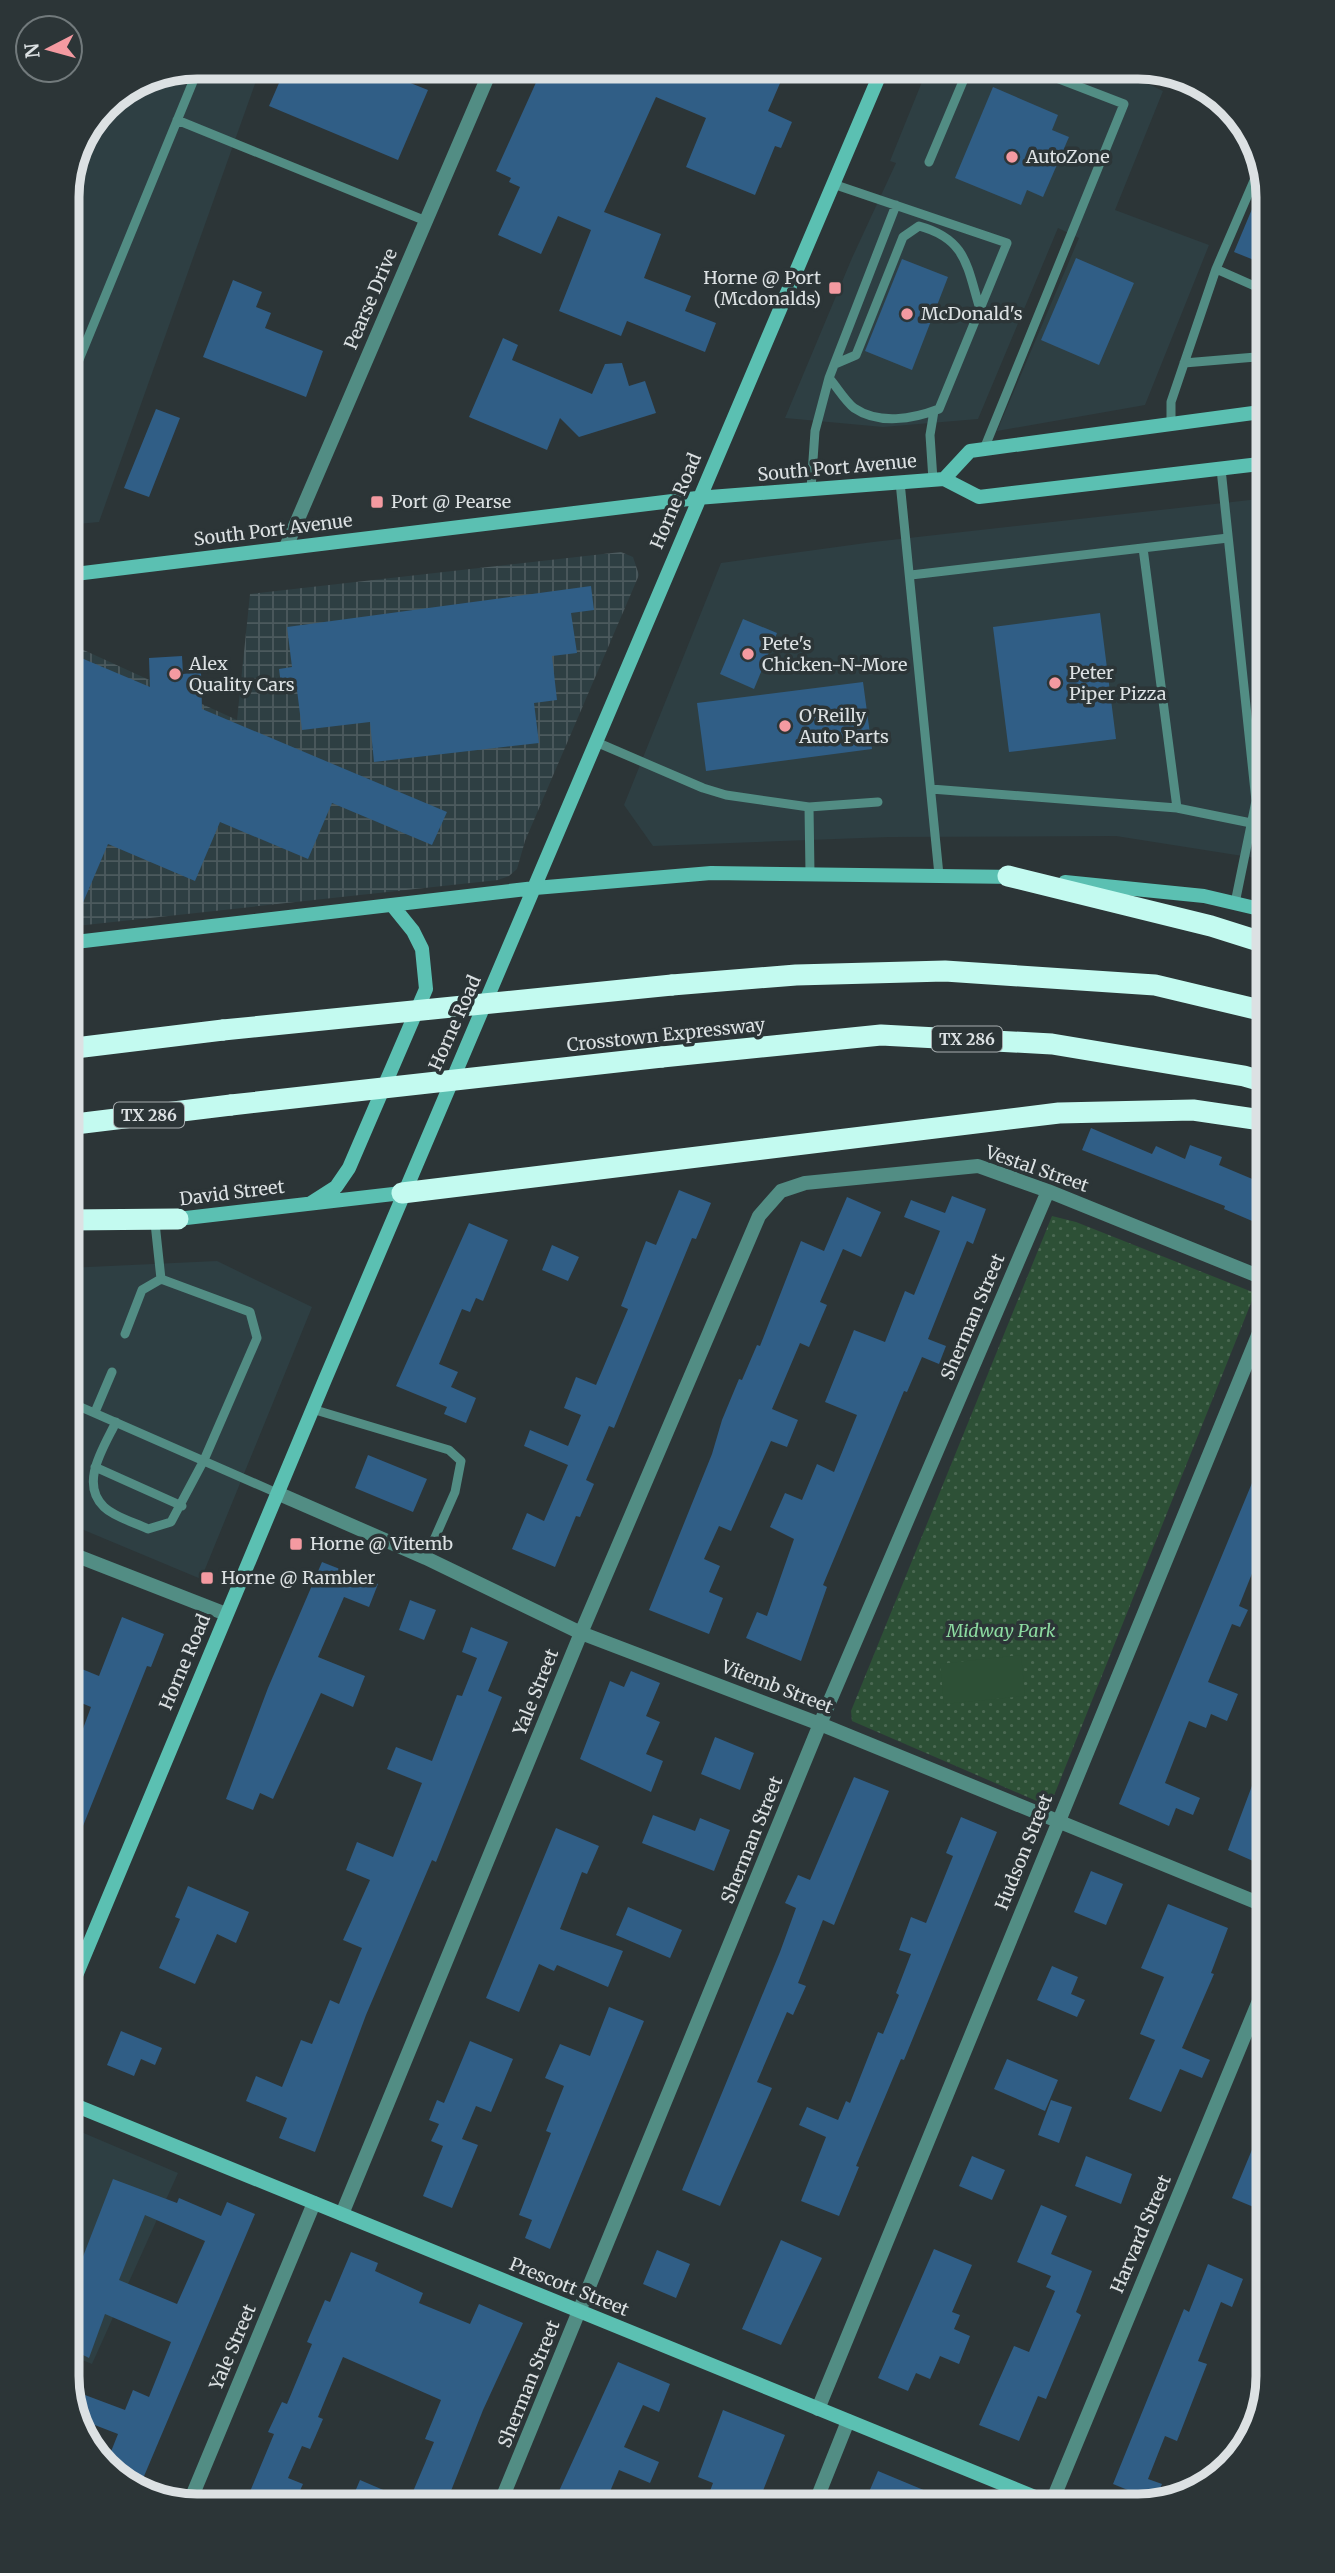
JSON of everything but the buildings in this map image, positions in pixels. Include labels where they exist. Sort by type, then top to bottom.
[{"type":"highway","points":[[1008,876],[1211,926],[1256,940]]},
{"type":"highway","points":[[79,1047],[672,985],[796,975],[945,971],[1156,985],[1256,1009]]},
{"type":"highway","name":"Crosstown Expressway","points":[[79,1124],[881,1035],[1052,1044],[1256,1079]]},
{"type":"highway","points":[[402,1193],[1059,1113],[1193,1110],[1256,1119]]},
{"type":"highway","points":[[79,1220],[178,1219]]},
{"type":"main road","name":"Horne Road","points":[[79,1966],[402,1193],[535,888],[697,498],[878,79]]},
{"type":"main road","points":[[1256,413],[970,451],[938,479],[979,497],[1256,465]]},
{"type":"main road","name":"South Port Avenue","points":[[79,573],[697,498],[938,479]]},
{"type":"main road","points":[[79,942],[535,888],[711,873],[1008,876],[1204,896],[1256,908]]},
{"type":"main road","points":[[311,1203],[336,1187],[349,1168],[426,989],[422,949],[414,931],[392,905]]},
{"type":"main road","name":"David Street","points":[[79,1229],[155,1223],[402,1193]]},
{"type":"main road","name":"Prescott Street","points":[[79,2107],[1027,2494]]},
{"type":"street","name":"Pearse Drive","points":[[286,547],[487,79]]},
{"type":"street","name":"Vestal Street","points":[[781,1191],[805,1183],[978,1166],[1048,1191],[1256,1275]]},
{"type":"street","name":"Yale Street","points":[[342,2214],[581,1633],[759,1216],[781,1191]]},
{"type":"street","name":"Sherman Street","points":[[504,2494],[820,1724],[1048,1191]]},
{"type":"street","name":"Hudson Street","points":[[818,2409],[1256,1342]]},
{"type":"street","name":"Vitemb Street","points":[[277,1493],[426,1558],[581,1633],[820,1724],[1256,1903]]},
{"type":"street","points":[[79,1557],[226,1614]]},
{"type":"street","name":"Harvard Street","points":[[1058,2494],[1256,2011]]},
{"type":"street","name":"Yale Street","points":[[193,2494],[314,2203]]},
{"type":"street","points":[[819,2494],[848,2421]]},
{"type":"lane","points":[[79,360],[194,79]]},
{"type":"lane","points":[[929,162],[964,79]]},
{"type":"lane","points":[[984,449],[1124,104],[1059,79]]},
{"type":"lane","points":[[177,120],[426,221]]},
{"type":"lane","points":[[1171,424],[1171,402],[1216,269],[1254,179]]},
{"type":"lane","points":[[829,378],[854,408],[887,419],[915,418],[939,409],[1007,243],[833,184]]},
{"type":"lane","points":[[811,489],[815,431],[829,378],[895,205]]},
{"type":"lane","points":[[835,364],[856,355],[903,237],[919,226],[944,233],[964,258],[980,309]]},
{"type":"lane","points":[[1216,269],[1256,286]]},
{"type":"lane","points":[[1184,363],[1256,357]]},
{"type":"lane","points":[[934,411],[930,435],[938,479]]},
{"type":"lane","points":[[1221,469],[1256,801],[1235,903]]},
{"type":"lane","points":[[900,482],[939,876]]},
{"type":"lane","points":[[911,575],[1228,538]]},
{"type":"lane","points":[[1143,548],[1177,808]]},
{"type":"lane","points":[[596,742],[703,788],[726,795],[809,807],[878,802]]},
{"type":"lane","points":[[931,789],[1177,808],[1251,823]]},
{"type":"lane","points":[[809,807],[810,873]]},
{"type":"lane","points":[[155,1223],[161,1279]]},
{"type":"lane","points":[[125,1334],[142,1290],[161,1279]]},
{"type":"lane","points":[[116,1422],[95,1467],[93,1491],[105,1508],[148,1529],[171,1522],[204,1460],[257,1338],[250,1312],[161,1279]]},
{"type":"lane","points":[[95,1412],[112,1372]]},
{"type":"lane","points":[[79,1406],[277,1493]]},
{"type":"lane","points":[[312,1409],[449,1450],[461,1461],[455,1492],[426,1558]]},
{"type":"lane","points":[[95,1467],[181,1506]]},
{"type":"shaded area","points":[[257,79],[99,522],[79,524],[79,189],[83,166],[91,144],[103,125],[119,108],[138,95],[159,85],[181,80]]},
{"type":"shaded area","points":[[923,79],[1138,79],[1163,91],[1115,210],[1209,245],[1145,405],[997,431],[1079,238],[1058,228],[978,419],[883,427],[785,418],[852,258],[896,163],[890,161]]},
{"type":"shaded area","points":[[1256,499],[1256,858],[1116,836],[889,837],[653,846],[624,805],[721,563],[873,542]]},
{"type":"shaded area","points":[[621,552],[633,557],[639,575],[525,841],[517,869],[509,876],[498,880],[79,926],[79,648],[237,720],[250,594]]},
{"type":"shaded area","points":[[217,1261],[312,1307],[201,1579],[79,1528],[79,1267]]},
{"type":"shaded area","points":[[79,2131],[178,2173],[92,2364],[79,2359]]},
{"type":"green space","name":"Midway Park","points":[[1052,1216],[1076,1222],[1255,1293],[1053,1798],[1039,1802],[852,1721],[851,1711]]},
{"type":"green space","points":[[1021,1655],[1025,1696],[944,1704],[940,1664]]},
{"type":"place","name":"AutoZone","points":[[1012,157]]},
{"type":"place","name":"Horne @ Port (Mcdonalds)","points":[[835,288]]},
{"type":"place","name":"McDonald's","points":[[907,314]]},
{"type":"place","name":"Port @ Pearse","points":[[377,502]]},
{"type":"place","name":"Pete's Chicken-N-More","points":[[748,654]]},
{"type":"place","name":"Alex Quality Cars","points":[[175,674]]},
{"type":"place","name":"Peter Piper Pizza","points":[[1055,683]]},
{"type":"place","name":"O'Reilly Auto Parts","points":[[785,726]]},
{"type":"place","name":"Horne @ Vitemb","points":[[296,1544]]},
{"type":"place","name":"Horne @ Rambler","points":[[207,1578]]}]
